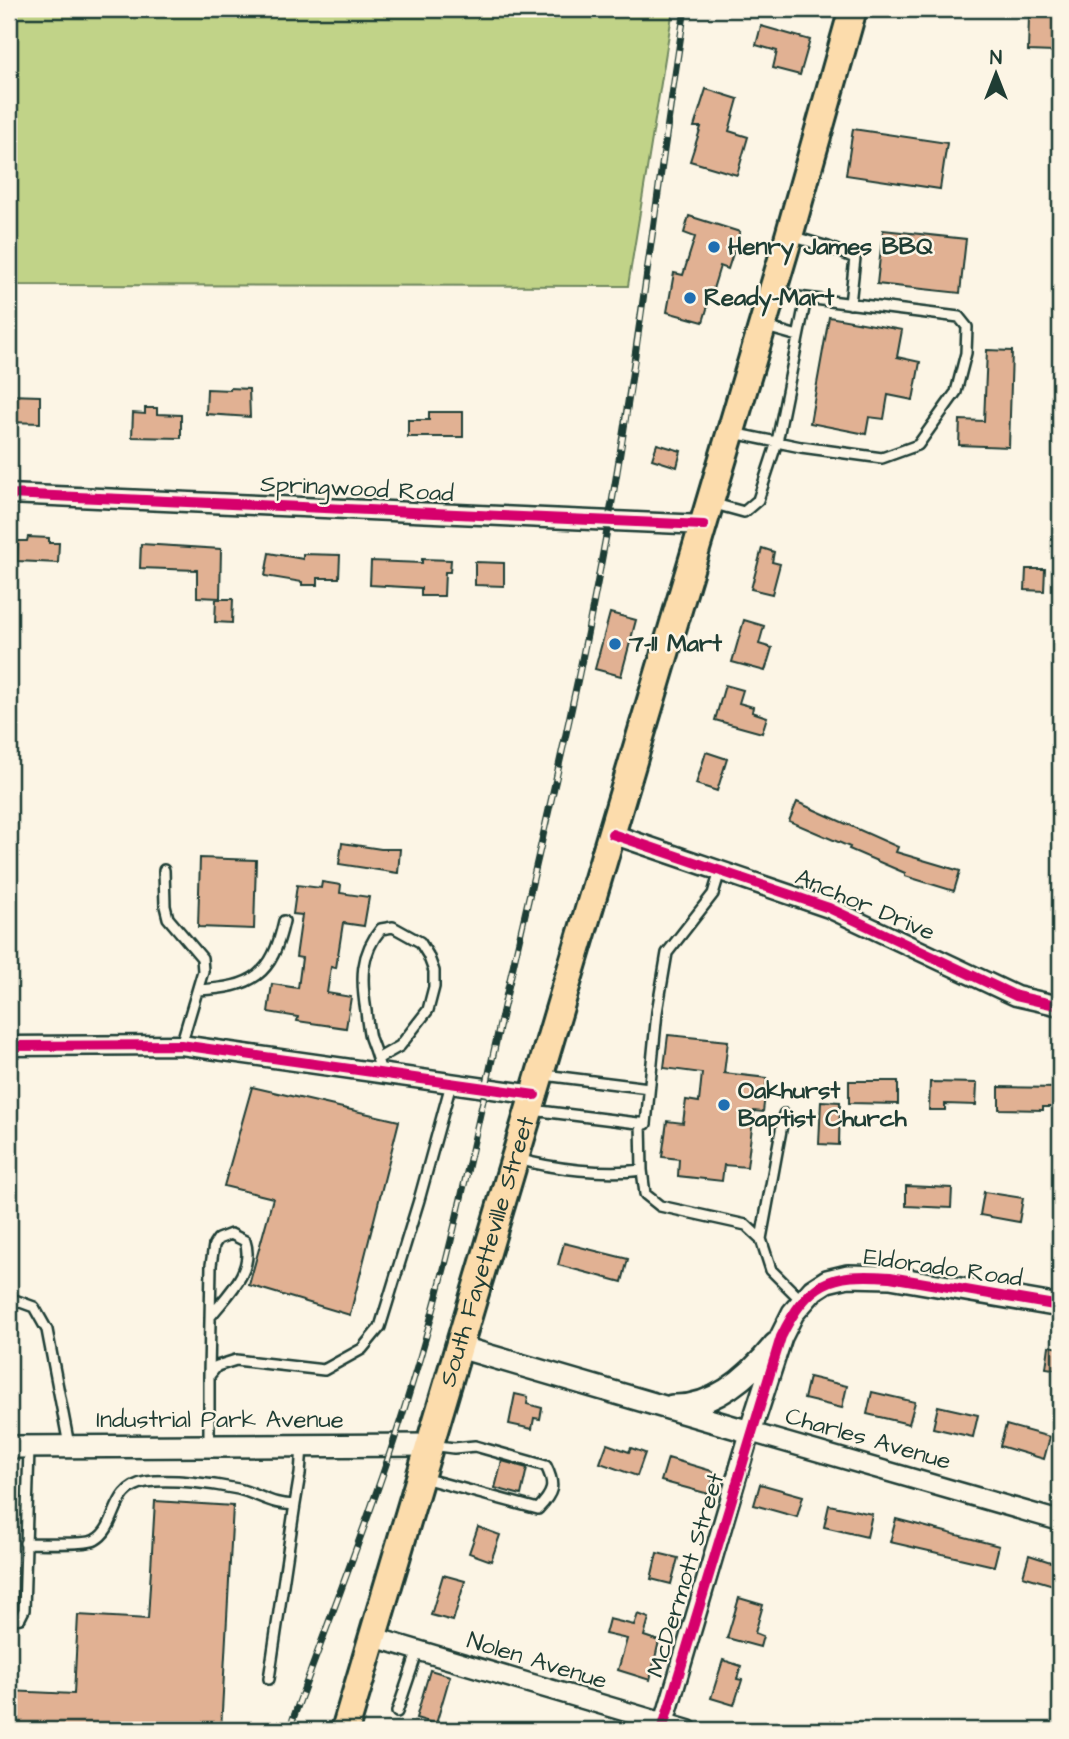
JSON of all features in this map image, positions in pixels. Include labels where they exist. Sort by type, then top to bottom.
[{"type":"main road","name":"South Fayetteville Street","points":[[345,1730],[731,433],[853,9]]},
{"type":"street","name":"Springwood Road","points":[[9,494],[707,514]]},
{"type":"street","name":"Anchor Drive","points":[[612,834],[830,908],[1016,996],[1060,1006]]},
{"type":"street","points":[[9,1045],[181,1045],[380,1066],[451,1084],[536,1093]]},
{"type":"street","name":"Eldorado Road","points":[[750,1432],[781,1337],[793,1313],[813,1290],[827,1281],[848,1276],[890,1277],[1060,1306]]},
{"type":"street","points":[[658,1405],[684,1406],[704,1401],[734,1385],[760,1363],[781,1337]]},
{"type":"street","name":"Charles Avenue","points":[[459,1347],[1060,1521]]},
{"type":"street","name":"McDermott Street","points":[[663,1727],[750,1432]]},
{"type":"street","name":"Industrial Park Avenue","points":[[19,1447],[431,1445]]},
{"type":"street","name":"Nolen Avenue","points":[[373,1637],[663,1727],[688,1730]]},
{"type":"lane","points":[[789,236],[855,258],[850,304]]},
{"type":"lane","points":[[731,433],[882,458],[918,445],[956,392],[966,354],[967,327],[959,317],[806,298],[773,290]]},
{"type":"lane","points":[[707,514],[744,512],[758,500],[777,442],[806,298]]},
{"type":"lane","points":[[762,326],[798,336]]},
{"type":"lane","points":[[164,870],[164,906],[168,918],[202,958],[204,971],[181,1045]]},
{"type":"lane","points":[[536,1093],[646,1124],[657,1012],[667,953],[713,894],[720,870]]},
{"type":"lane","points":[[198,990],[230,988],[253,979],[266,967],[279,945],[285,920]]},
{"type":"lane","points":[[393,927],[420,942],[434,971],[434,987],[428,1010],[400,1046],[380,1066],[370,1037],[362,973],[365,959],[376,936],[381,929],[393,927]]},
{"type":"lane","points":[[209,1376],[217,1366],[236,1360],[324,1370],[362,1349],[380,1327],[451,1084]]},
{"type":"lane","points":[[536,1093],[649,1088]]},
{"type":"lane","points":[[784,1114],[761,1239],[771,1270],[803,1302]]},
{"type":"lane","points":[[641,1123],[645,1194],[660,1206],[746,1225],[761,1239]]},
{"type":"lane","points":[[516,1159],[537,1165],[611,1171],[642,1170]]},
{"type":"lane","points":[[209,1446],[210,1317],[214,1245],[218,1239],[231,1234],[245,1241],[249,1252],[245,1271],[210,1317]]},
{"type":"lane","points":[[9,1301],[12,1299],[34,1307],[47,1330],[69,1447]]},
{"type":"lane","points":[[421,1477],[538,1509],[551,1495],[552,1478],[546,1466],[475,1446],[454,1448],[431,1445]]},
{"type":"lane","points":[[269,1679],[302,1446]]},
{"type":"lane","points":[[9,1620],[20,1618],[24,1610],[25,1543],[19,1447]]},
{"type":"lane","points":[[25,1543],[93,1542],[102,1535],[117,1504],[128,1490],[145,1482],[179,1482],[238,1489],[285,1505],[295,1504]]},
{"type":"lane","points":[[397,1712],[418,1650]]},
{"type":"green space","points":[[9,9],[673,9],[628,286],[9,285]]},
{"type":"building","points":[[1029,16],[1055,16],[1054,52],[1028,51]]},
{"type":"building","points":[[761,26],[810,40],[800,75],[773,68],[777,51],[756,45]]},
{"type":"building","points":[[706,89],[738,99],[729,131],[748,137],[737,175],[690,161],[701,127],[694,127]]},
{"type":"building","points":[[853,129],[947,143],[940,189],[846,175]]},
{"type":"building","points":[[689,216],[740,232],[728,269],[720,266],[703,322],[667,312],[674,273],[683,275],[695,237],[684,233]]},
{"type":"building","points":[[883,230],[966,239],[960,293],[877,284]]},
{"type":"building","points":[[829,317],[902,330],[897,357],[920,362],[913,400],[888,395],[884,419],[869,417],[866,434],[810,423]]},
{"type":"building","points":[[987,350],[1012,351],[1009,447],[959,445],[960,420],[984,421]]},
{"type":"building","points":[[207,389],[249,389],[250,417],[206,414]]},
{"type":"building","points":[[9,395],[40,396],[40,423],[9,422]]},
{"type":"building","points":[[145,408],[157,408],[157,414],[181,415],[181,438],[132,437],[133,413],[145,414]]},
{"type":"building","points":[[429,412],[463,412],[463,437],[408,437],[408,420],[429,420]]},
{"type":"building","points":[[657,444],[681,451],[677,467],[652,459]]},
{"type":"building","points":[[28,537],[49,538],[49,543],[59,543],[58,563],[17,561],[18,541],[27,541]]},
{"type":"building","points":[[141,544],[221,549],[220,598],[197,597],[197,570],[140,568]]},
{"type":"building","points":[[762,548],[774,552],[772,562],[780,564],[772,594],[751,589]]},
{"type":"building","points":[[269,553],[303,559],[303,554],[340,555],[339,578],[318,578],[318,585],[302,585],[302,582],[265,576]]},
{"type":"building","points":[[422,559],[451,560],[450,572],[445,572],[444,596],[421,596],[421,588],[370,585],[371,561],[422,563]]},
{"type":"building","points":[[475,562],[504,563],[504,586],[475,585]]},
{"type":"building","points":[[1026,569],[1045,569],[1044,591],[1025,590]]},
{"type":"building","points":[[216,599],[233,599],[232,623],[215,622]]},
{"type":"building","points":[[610,613],[636,620],[621,676],[595,669]]},
{"type":"building","points":[[744,620],[764,626],[759,644],[772,648],[765,671],[732,662]]},
{"type":"building","points":[[725,685],[743,690],[739,703],[753,707],[752,712],[767,717],[762,733],[715,720]]},
{"type":"building","points":[[706,752],[727,759],[717,791],[696,784]]},
{"type":"building","points":[[797,802],[898,847],[896,852],[960,871],[954,891],[905,876],[905,873],[789,821]]},
{"type":"building","points":[[342,843],[400,849],[398,873],[339,864]]},
{"type":"building","points":[[200,858],[256,860],[254,929],[198,927]]},
{"type":"building","points":[[322,882],[341,885],[340,893],[369,897],[364,926],[343,923],[336,968],[331,967],[327,993],[351,997],[346,1028],[297,1021],[298,1017],[268,1012],[272,984],[298,988],[302,958],[296,957],[302,915],[293,914],[297,885],[321,888]]},
{"type":"building","name":"Oakhurst Baptist Church","points":[[668,1035],[728,1041],[724,1073],[767,1078],[763,1112],[754,1111],[747,1167],[724,1165],[722,1181],[678,1176],[679,1159],[662,1157],[667,1121],[683,1123],[686,1100],[699,1102],[702,1073],[664,1068]]},
{"type":"building","points":[[849,1081],[898,1081],[898,1104],[849,1103]]},
{"type":"building","points":[[930,1082],[977,1083],[976,1105],[945,1104],[945,1110],[929,1110]]},
{"type":"building","points":[[252,1087],[399,1121],[350,1315],[249,1285],[273,1198],[224,1186]]},
{"type":"building","points":[[999,1087],[1060,1088],[1060,1107],[1043,1107],[1043,1110],[999,1109]]},
{"type":"building","points":[[821,1101],[840,1102],[839,1145],[819,1144]]},
{"type":"building","points":[[906,1186],[952,1188],[951,1208],[906,1206]]},
{"type":"building","points":[[984,1192],[1023,1198],[1019,1222],[980,1215]]},
{"type":"building","points":[[564,1243],[628,1259],[622,1282],[558,1265]]},
{"type":"building","points":[[1049,1346],[1060,1348],[1060,1370],[1046,1368]]},
{"type":"building","points":[[809,1377],[847,1386],[842,1408],[804,1399]]},
{"type":"building","points":[[872,1392],[915,1402],[909,1424],[867,1414]]},
{"type":"building","points":[[515,1394],[528,1397],[527,1404],[542,1408],[540,1419],[534,1418],[532,1429],[509,1424]]},
{"type":"building","points":[[938,1406],[978,1415],[973,1437],[933,1428]]},
{"type":"building","points":[[1006,1425],[1050,1437],[1044,1459],[1000,1446]]},
{"type":"building","points":[[607,1444],[629,1452],[631,1448],[645,1453],[637,1476],[600,1463]]},
{"type":"building","points":[[668,1458],[715,1472],[709,1494],[661,1481]]},
{"type":"building","points":[[502,1461],[527,1468],[521,1495],[495,1488]]},
{"type":"building","points":[[760,1484],[803,1496],[797,1517],[754,1505]]},
{"type":"building","points":[[155,1501],[233,1506],[221,1730],[9,1730],[9,1691],[74,1694],[78,1615],[148,1619]]},
{"type":"building","points":[[829,1505],[872,1514],[867,1537],[824,1527]]},
{"type":"building","points":[[896,1519],[999,1546],[994,1566],[890,1542]]},
{"type":"building","points":[[478,1527],[500,1535],[491,1561],[469,1553]]},
{"type":"building","points":[[657,1553],[678,1558],[671,1584],[651,1579]]},
{"type":"building","points":[[1029,1555],[1060,1565],[1060,1587],[1023,1576]]},
{"type":"building","points":[[443,1575],[465,1581],[453,1621],[431,1615]]},
{"type":"building","points":[[739,1598],[763,1605],[755,1633],[763,1636],[760,1647],[727,1638]]},
{"type":"building","points":[[638,1614],[649,1618],[644,1636],[659,1641],[650,1680],[618,1670],[627,1639],[605,1634],[609,1619],[634,1625]]},
{"type":"building","points":[[723,1660],[741,1666],[737,1679],[742,1680],[734,1705],[711,1698]]},
{"type":"building","points":[[430,1670],[450,1676],[436,1724],[416,1718]]},
{"type":"railway","points":[[289,1730],[397,1430],[425,1341],[460,1202],[598,581],[630,392],[685,9]]},
{"type":"cycle path","points":[[9,494],[704,525]]},
{"type":"cycle path","points":[[612,834],[829,908],[1016,996],[1060,1006]]},
{"type":"cycle path","points":[[9,1046],[181,1045],[535,1095]]},
{"type":"cycle path","points":[[662,1730],[781,1337],[801,1304],[823,1284],[836,1279],[869,1276],[890,1277],[1060,1306]]},
{"type":"place","name":"Henry James BBQ","points":[[714,247]]},
{"type":"place","name":"Ready-Mart","points":[[690,298]]},
{"type":"place","name":"7-11 Mart","points":[[615,644]]},
{"type":"place","name":"Oakhurst Baptist Church","points":[[724,1105]]}]
